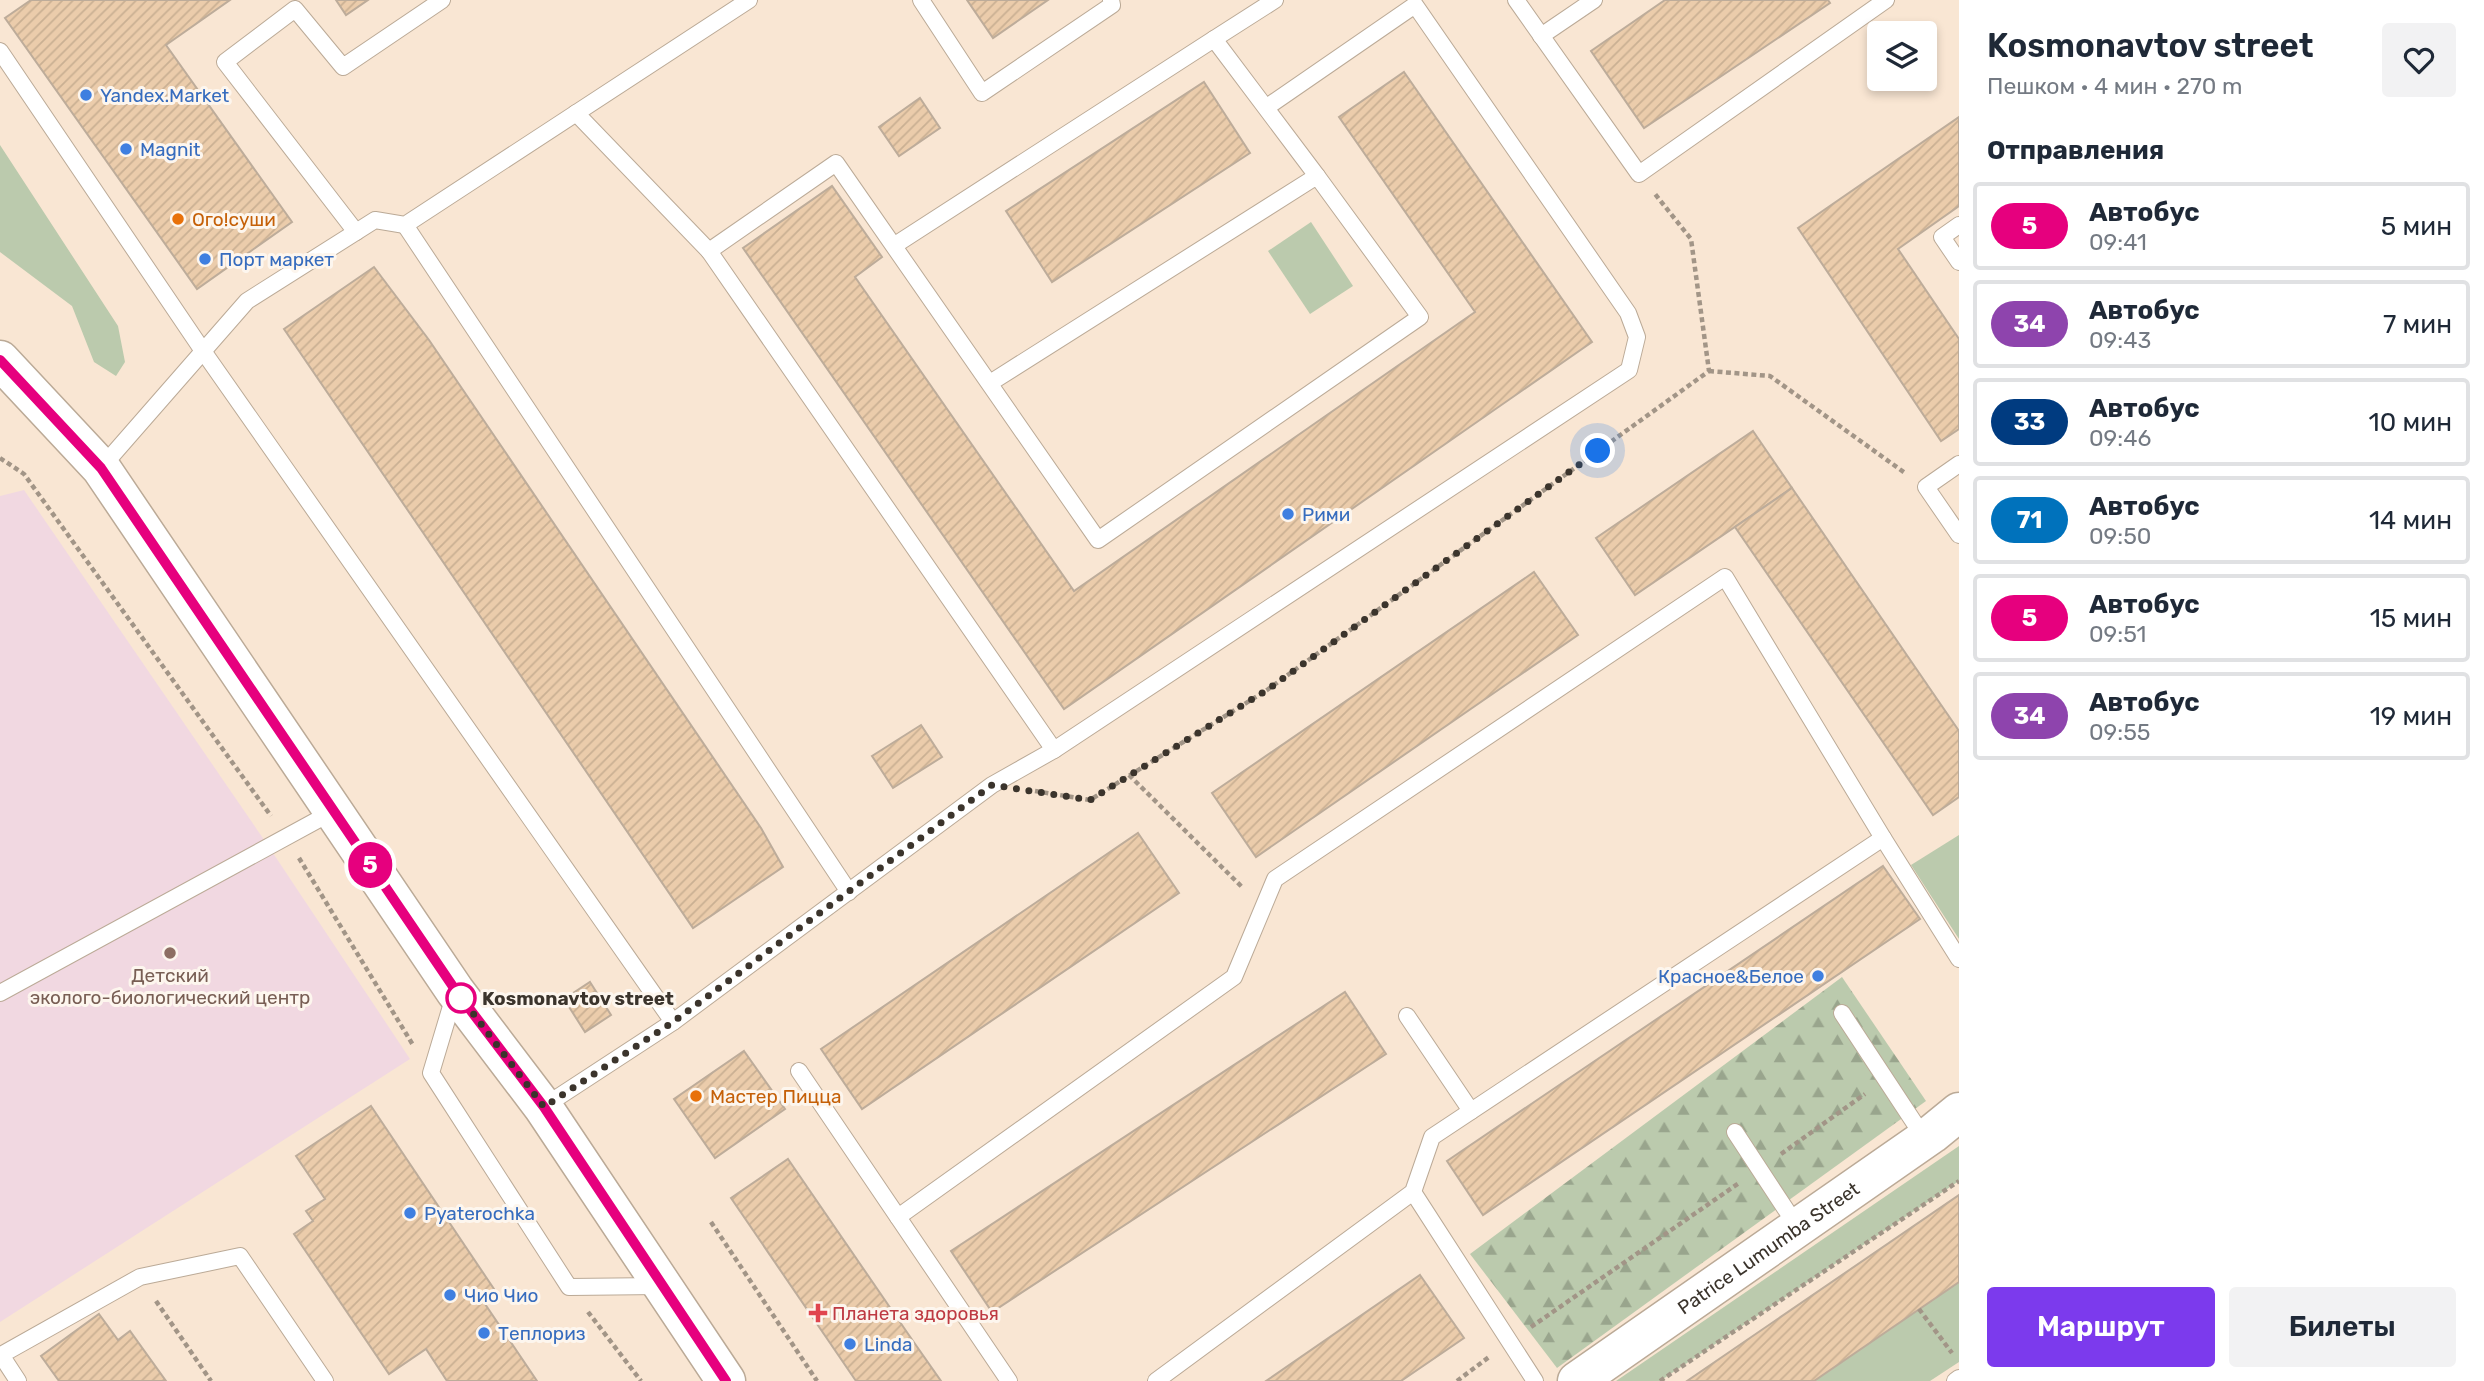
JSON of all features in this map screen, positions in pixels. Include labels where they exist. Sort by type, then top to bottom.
[{"type":"street","points":[[0,360],[101,468],[456,991],[544,1107],[726,1381]]},
{"type":"street","name":"Patrice Lumumba Street","points":[[1577,1381],[1925,1139],[1959,1112]]},
{"type":"lane","points":[[356,232],[225,62],[295,9],[343,67],[442,0]]},
{"type":"lane","points":[[101,468],[247,301],[375,220],[405,225],[749,0]]},
{"type":"lane","points":[[920,0],[982,93],[1112,5],[1111,0]]},
{"type":"lane","points":[[895,246],[1275,0]]},
{"type":"lane","points":[[1516,0],[1639,174],[1886,0]]},
{"type":"lane","points":[[1541,36],[1594,0]]},
{"type":"lane","points":[[544,1107],[673,1022],[992,785],[1054,750],[1629,370],[1637,337],[1629,313],[1413,3],[1267,107]]},
{"type":"lane","points":[[709,251],[836,163],[1098,540],[1420,317],[1214,39]]},
{"type":"lane","points":[[0,51],[203,351],[673,1022]]},
{"type":"lane","points":[[576,113],[709,251],[1054,750]]},
{"type":"lane","points":[[990,383],[1317,176]]},
{"type":"lane","points":[[405,225],[849,892]]},
{"type":"lane","points":[[1959,225],[1942,237],[1959,262]]},
{"type":"lane","points":[[1959,464],[1926,487],[1959,535]]},
{"type":"lane","points":[[898,1217],[1234,977],[1275,879],[1725,577],[1882,838],[1959,958]]},
{"type":"lane","points":[[0,993],[334,811]]},
{"type":"lane","points":[[1156,1381],[1413,1192],[1432,1137],[1882,838]]},
{"type":"lane","points":[[456,991],[431,1073],[569,1287],[664,1286]]},
{"type":"lane","points":[[1842,1013],[1925,1139]]},
{"type":"lane","points":[[1407,1016],[1471,1111]]},
{"type":"lane","points":[[799,1071],[1009,1381]]},
{"type":"lane","points":[[1735,1132],[1798,1227]]},
{"type":"lane","points":[[1413,1192],[1535,1381]]},
{"type":"lane","points":[[18,1381],[1,1355],[140,1277],[240,1256],[326,1381]]},
{"type":"path","points":[[1639,174],[1691,239],[1709,371]]},
{"type":"path","points":[[992,785],[1090,800],[1267,690],[1709,371],[1770,376],[1926,487]]},
{"type":"path","points":[[0,458],[24,474],[286,838],[431,1073]]},
{"type":"path","points":[[1129,775],[1263,907]]},
{"type":"path","points":[[1457,1381],[1886,1079]]},
{"type":"path","points":[[1660,1381],[1959,1181]]},
{"type":"path","points":[[711,1222],[817,1381]]},
{"type":"path","points":[[140,1277],[211,1381]]},
{"type":"path","points":[[569,1287],[641,1381]]},
{"type":"path","points":[[1919,1309],[1959,1362]]},
{"type":"shaded area","name":"Детский эколого-биологический центр","points":[[24,490],[269,847],[410,1059],[0,1322],[0,496]]},
{"type":"green space","points":[[0,145],[118,326],[125,362],[116,376],[94,362],[72,306],[0,252]]},
{"type":"green space","points":[[1311,222],[1353,286],[1310,314],[1268,251]]},
{"type":"green space","points":[[1959,835],[1959,939],[1911,865]]},
{"type":"green space","points":[[1842,977],[1926,1101],[1557,1368],[1470,1254]]},
{"type":"green space","points":[[1959,1146],[1959,1181],[1660,1381],[1616,1381]]},
{"type":"green space","points":[[1959,1282],[1959,1362],[1930,1381],[1814,1381]]},
{"type":"building","points":[[31,0],[230,0],[166,45],[292,222],[197,289],[5,18]]},
{"type":"building","points":[[336,0],[368,0],[346,15]]},
{"type":"building","points":[[967,0],[1048,0],[993,38]]},
{"type":"building","points":[[1665,0],[1828,0],[1830,3],[1644,128],[1591,51]]},
{"type":"building","points":[[1404,72],[1592,342],[1064,709],[743,248],[832,186],[882,257],[855,277],[1074,591],[1475,312],[1339,117]]},
{"type":"building","points":[[1204,82],[1250,153],[1052,282],[1006,211]]},
{"type":"building","points":[[920,98],[940,128],[899,156],[879,127]]},
{"type":"building","points":[[1959,117],[1959,206],[1898,249],[1959,339],[1959,429],[1941,441],[1798,228]]},
{"type":"building","points":[[374,267],[429,340],[761,828],[783,867],[693,928],[284,329]]},
{"type":"building","points":[[1753,431],[1792,488],[1635,595],[1596,538]]},
{"type":"building","points":[[1792,488],[1959,731],[1959,797],[1933,815],[1735,527]]},
{"type":"building","points":[[1534,572],[1578,635],[1256,857],[1212,793]]},
{"type":"building","points":[[921,725],[942,757],[893,788],[872,756]]},
{"type":"building","points":[[1138,833],[1179,893],[862,1109],[821,1049]]},
{"type":"building","points":[[1883,866],[1920,919],[1483,1215],[1447,1161]]},
{"type":"building","points":[[590,982],[611,1015],[585,1032],[564,999]]},
{"type":"building","points":[[1345,992],[1386,1054],[992,1312],[951,1251]]},
{"type":"building","points":[[744,1051],[785,1109],[715,1158],[674,1099]]},
{"type":"building","points":[[371,1106],[494,1289],[481,1298],[537,1381],[447,1381],[426,1349],[389,1374],[294,1234],[313,1221],[306,1211],[325,1199],[296,1156]]},
{"type":"building","points":[[788,1159],[941,1381],[856,1381],[731,1198]]},
{"type":"building","points":[[1959,1195],[1959,1282],[1814,1381],[1687,1381]]},
{"type":"building","points":[[1420,1275],[1464,1338],[1401,1381],[1266,1381]]},
{"type":"building","points":[[99,1314],[118,1340],[130,1331],[166,1381],[59,1381],[41,1356]]},
{"type":"bus line","name":"5","points":[[0,360],[101,468],[456,991],[544,1107],[726,1381]]},
{"type":"place","name":"Yandex.Market","points":[[86,95]]},
{"type":"place","name":"Magnit","points":[[126,149]]},
{"type":"place","name":"Ого!суши","points":[[178,219]]},
{"type":"place","name":"Порт маркет","points":[[205,259]]},
{"type":"place","name":"Рими","points":[[1288,514]]},
{"type":"place","name":"Детский эколого-биологический центр","points":[[170,953]]},
{"type":"place","name":"Красное&Белое","points":[[1818,976]]},
{"type":"place","name":"Kosmonavtov street","points":[[461,998]]},
{"type":"place","name":"Мастер Пицца","points":[[696,1096]]},
{"type":"place","name":"Pyaterochka","points":[[410,1213]]},
{"type":"place","name":"Чио Чио","points":[[450,1295]]},
{"type":"place","name":"Планета здоровья","points":[[818,1313]]},
{"type":"place","name":"Теплориз","points":[[484,1333]]},
{"type":"place","name":"Linda","points":[[850,1344]]},
{"type":"route","points":[[461,998],[456,991],[544,1107],[673,1022],[992,785],[1090,800],[1267,690],[1598,451]]}]
